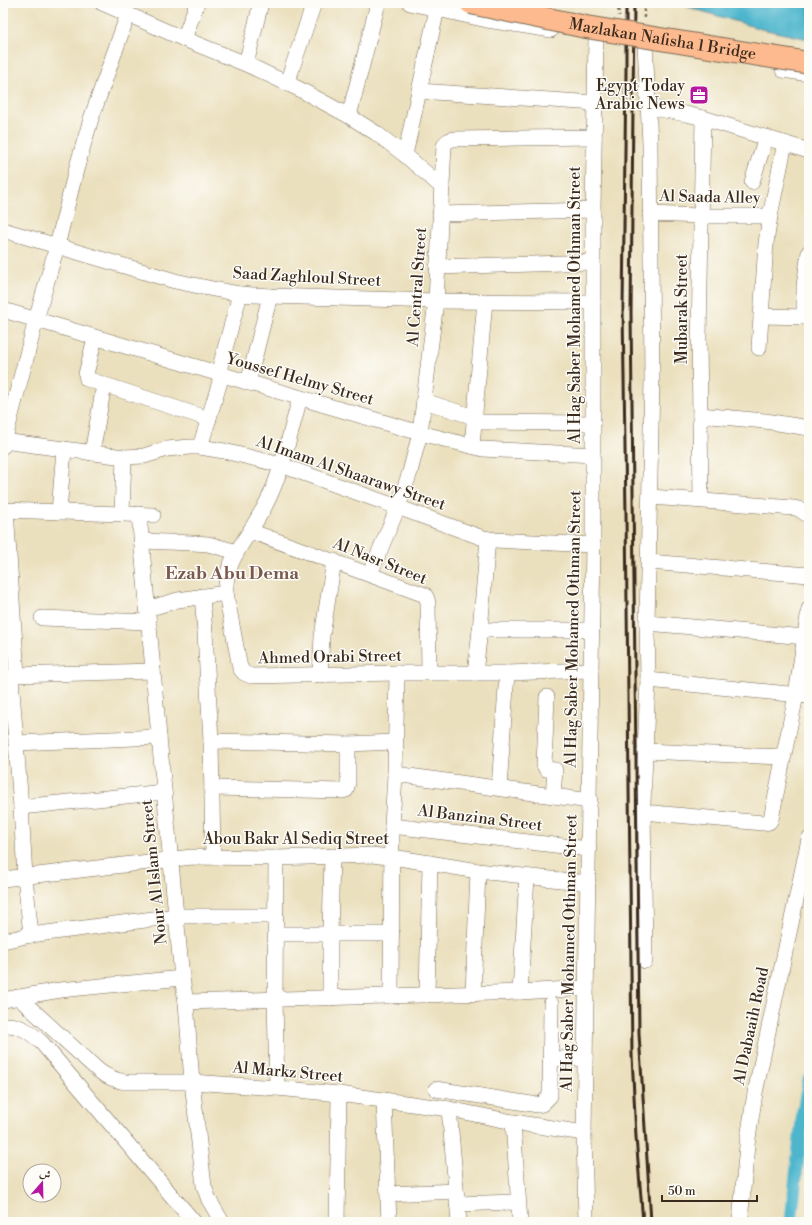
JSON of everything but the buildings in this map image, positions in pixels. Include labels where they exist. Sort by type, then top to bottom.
[{"type":"highway","name":"Mazlakan Nafisha 1 Bridge","points":[[471,3],[586,27],[809,63]]},
{"type":"street","points":[[104,3],[184,39],[246,64],[287,83],[349,116],[376,133],[405,155],[442,187]]},
{"type":"street","points":[[184,39],[197,3]]},
{"type":"street","points":[[246,64],[262,3]]},
{"type":"street","points":[[287,83],[314,3]]},
{"type":"street","points":[[349,116],[378,3]]},
{"type":"street","points":[[410,3],[487,20],[645,44],[809,74]]},
{"type":"street","points":[[405,155],[437,9]]},
{"type":"street","points":[[3,443],[57,246],[76,170],[91,119],[128,14]]},
{"type":"street","name":"Al Hag Saber Mohamed Othman Street","points":[[586,1222],[584,1133],[593,545],[593,210],[596,37]]},
{"type":"street","points":[[645,44],[648,107],[652,379],[647,624],[648,680],[643,812],[645,961]]},
{"type":"street","points":[[419,91],[595,103]]},
{"type":"street","points":[[648,107],[703,118],[809,151]]},
{"type":"street","name":"Mubarak Street","points":[[701,500],[698,338],[703,118]]},
{"type":"street","name":"Al Central Street","points":[[370,574],[398,507],[410,472],[420,434],[436,301],[444,146],[446,142],[449,140],[594,137]]},
{"type":"street","points":[[752,182],[766,137]]},
{"type":"street","points":[[759,348],[764,268],[770,216],[785,143]]},
{"type":"street","points":[[440,214],[593,210]]},
{"type":"street","name":"Al Saada Alley","points":[[650,214],[770,216]]},
{"type":"street","name":"Saad Zaghloul Street","points":[[3,230],[176,281],[240,294],[436,301],[593,302]]},
{"type":"street","points":[[761,316],[807,317],[804,286],[809,252]]},
{"type":"street","points":[[437,268],[593,262]]},
{"type":"street","points":[[200,447],[209,418],[240,294]]},
{"type":"street","points":[[248,383],[270,296]]},
{"type":"street","points":[[472,446],[485,301]]},
{"type":"street","name":"Youssef Helmy Street","points":[[3,310],[420,434],[483,449],[593,455]]},
{"type":"street","points":[[95,338],[86,377],[89,380],[209,418]]},
{"type":"street","points":[[92,453],[104,385]]},
{"type":"street","name":"Ahmed Orabi Street","points":[[300,398],[281,465],[268,500],[236,552],[230,566],[226,584],[226,593],[240,668],[244,674],[251,676],[397,673],[507,673],[591,670]]},
{"type":"street","points":[[424,401],[474,419],[593,423]]},
{"type":"street","points":[[700,415],[765,421],[809,428]]},
{"type":"street","name":"Al Imam Al Shaarawy Street","points":[[3,443],[124,457],[144,456],[167,449],[178,448],[200,447],[224,451],[281,465],[488,539],[593,545]]},
{"type":"street","points":[[59,512],[64,449]]},
{"type":"street","points":[[17,675],[4,510],[122,514],[124,457]]},
{"type":"street","points":[[650,497],[794,508],[799,509],[809,516]]},
{"type":"street","name":"Nour Al Islam Street","points":[[122,514],[146,515],[142,541],[148,615],[182,978],[186,1002],[192,1082],[204,1186],[209,1200],[222,1222]]},
{"type":"street","name":"Al Nasr Street","points":[[250,531],[425,595],[427,599],[429,673]]},
{"type":"street","points":[[475,673],[488,539]]},
{"type":"street","points":[[142,541],[193,542],[208,544],[236,552]]},
{"type":"street","points":[[320,675],[322,636],[334,561]]},
{"type":"street","points":[[649,562],[809,575]]},
{"type":"street","points":[[42,618],[148,615],[178,600],[226,593]]},
{"type":"street","points":[[202,596],[211,740],[213,857]]},
{"type":"street","points":[[643,812],[767,823],[771,819],[783,757],[802,696],[805,637],[809,609]]},
{"type":"street","points":[[647,624],[805,637]]},
{"type":"street","points":[[480,630],[592,630]]},
{"type":"street","points":[[31,935],[25,877],[11,680],[12,676],[153,671]]},
{"type":"street","points":[[391,996],[392,826],[395,774],[397,673]]},
{"type":"street","points":[[499,788],[507,673]]},
{"type":"street","points":[[648,680],[802,696]]},
{"type":"street","points":[[547,697],[544,766],[546,769],[555,770],[553,796]]},
{"type":"street","points":[[16,743],[159,737]]},
{"type":"street","points":[[211,740],[348,744],[396,742]]},
{"type":"street","points":[[212,788],[343,791],[346,790],[348,783],[348,744]]},
{"type":"street","points":[[645,751],[783,757]]},
{"type":"street","points":[[395,774],[590,801]]},
{"type":"street","points":[[21,807],[164,792]]},
{"type":"street","name":"Al Banzina Street","points":[[392,826],[588,849]]},
{"type":"street","name":"Al Dabaaih Road","points":[[740,1222],[747,1145],[755,1093],[809,839]]},
{"type":"street","name":"Abou Bakr Al Sediq Street","points":[[3,879],[171,859],[372,855],[478,871],[588,883]]},
{"type":"street","points":[[330,998],[332,856]]},
{"type":"street","points":[[276,858],[275,999],[277,1088]]},
{"type":"street","points":[[427,995],[430,863]]},
{"type":"street","points":[[472,994],[478,871]]},
{"type":"street","points":[[520,992],[528,877]]},
{"type":"street","points":[[3,941],[31,935],[176,916],[276,916]]},
{"type":"street","points":[[276,934],[392,934]]},
{"type":"street","points":[[3,1000],[18,996],[60,990],[182,978]]},
{"type":"street","points":[[186,1002],[472,994],[586,988]]},
{"type":"street","name":"Al Markz Street","points":[[18,996],[99,1071],[115,1081],[192,1082],[339,1094],[449,1109],[513,1122],[584,1133]]},
{"type":"street","points":[[436,1089],[538,1105],[542,1104],[550,1096],[551,1004]]},
{"type":"street","points":[[3,1024],[10,1024],[25,1029],[42,1043],[194,1222]]},
{"type":"street","points":[[550,1059],[585,1058]]},
{"type":"street","points":[[337,1222],[339,1094]]},
{"type":"street","points":[[384,1100],[389,1222]]},
{"type":"street","points":[[449,1109],[459,1222]]},
{"type":"street","points":[[513,1122],[520,1222]]},
{"type":"street","points":[[388,1194],[457,1197],[518,1202]]},
{"type":"path","points":[[618,3],[618,17]]},
{"type":"path","points":[[644,3],[644,20]]},
{"type":"water","points":[[675,3],[809,3],[809,39],[761,29]]},
{"type":"waterway","points":[[791,1222],[803,1111],[809,1080]]},
{"type":"railway","points":[[626,3],[623,308],[632,1055],[636,1137],[643,1222]]},
{"type":"railway","points":[[634,3],[631,313],[639,1034],[651,1222]]},
{"type":"place","name":"Egypt Today Arabic News","points":[[699,95]]},
{"type":"district","name":"Ezab Abu Dema","points":[[232,573]]}]
